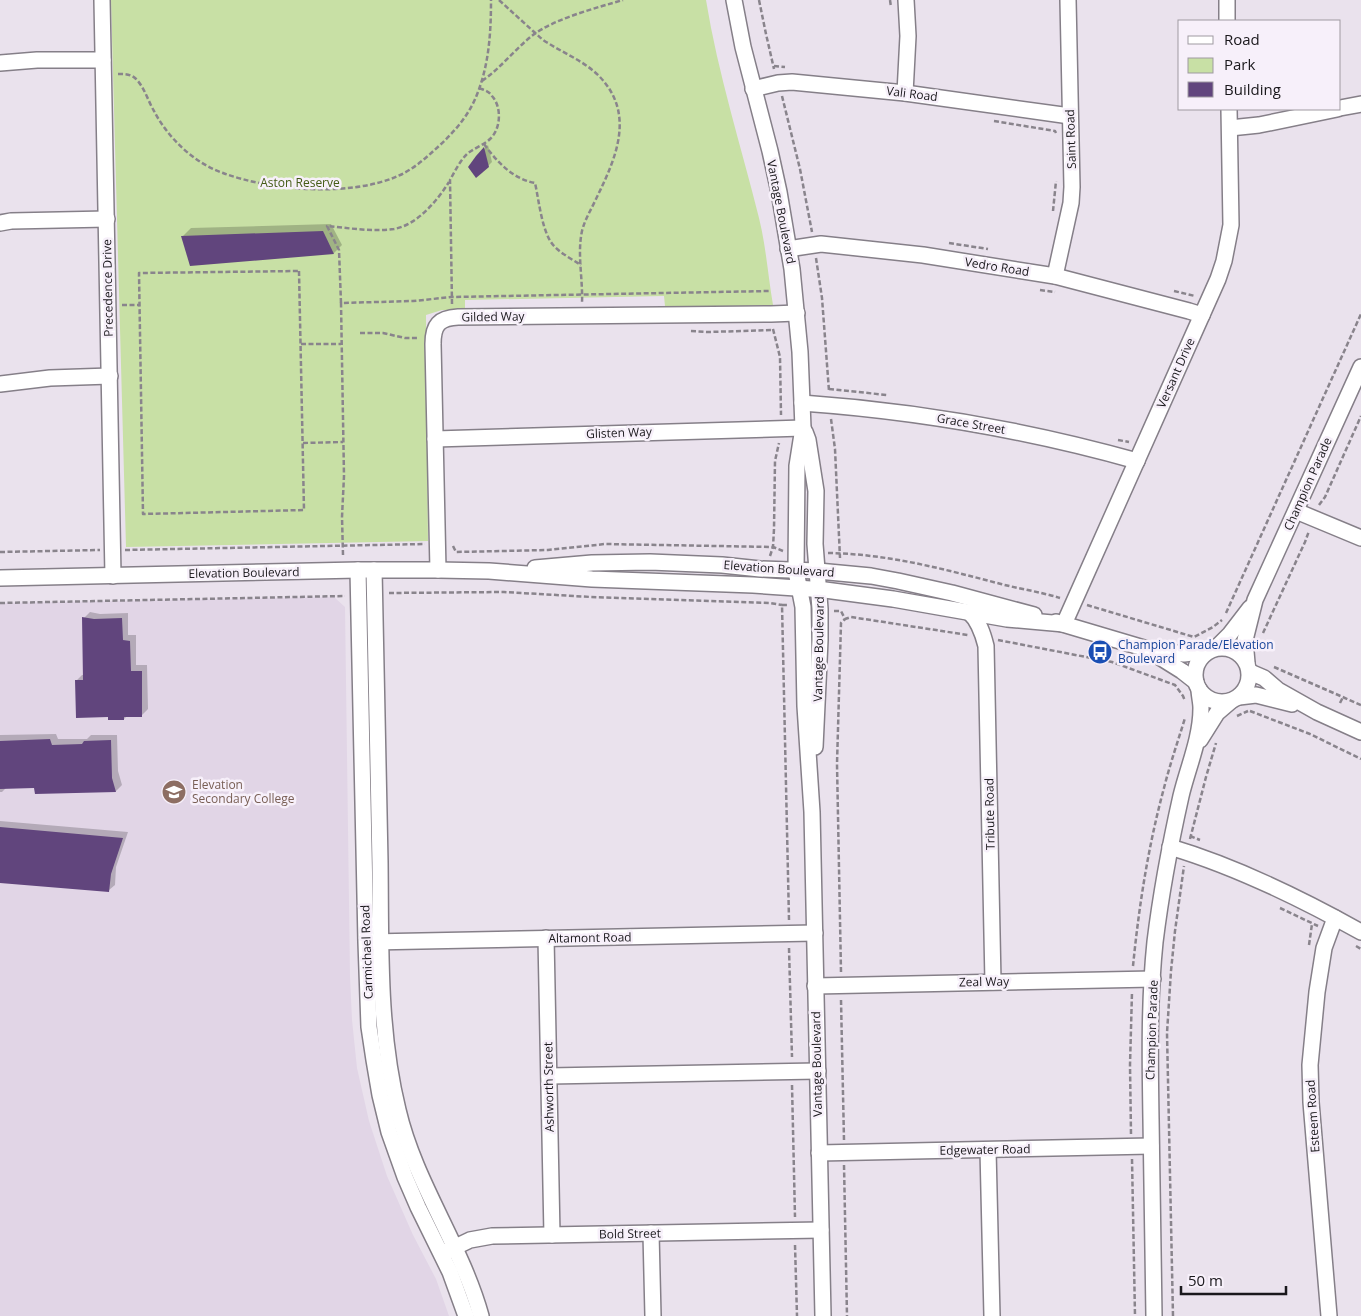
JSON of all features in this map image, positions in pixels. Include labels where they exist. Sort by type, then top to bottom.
[{"type":"street","name":"Precedence Drive","points":[[102,0],[113,576]]},
{"type":"street","name":"Vantage Boulevard","points":[[734,0],[743,47],[779,192],[797,313],[803,428],[797,466],[796,570],[803,607],[804,706],[812,812],[823,1316]]},
{"type":"street","points":[[905,93],[908,36],[906,0]]},
{"type":"street","name":"Saint Road","points":[[1055,276],[1071,203],[1072,187],[1068,0]]},
{"type":"street","points":[[1227,0],[1228,20]]},
{"type":"street","points":[[0,63],[37,60],[103,67]]},
{"type":"street","name":"Vali Road","points":[[753,89],[792,82],[905,93],[1070,116]]},
{"type":"street","points":[[1341,107],[1361,104]]},
{"type":"street","name":"Versant Drive","points":[[1064,624],[1218,279],[1224,261],[1231,225],[1229,110]]},
{"type":"street","points":[[1230,128],[1328,110]]},
{"type":"street","points":[[0,223],[11,221],[107,219]]},
{"type":"street","name":"Vedro Road","points":[[788,249],[814,244],[924,255],[1055,276],[1202,315]]},
{"type":"street","name":"Gilded Way","points":[[433,338],[434,329],[437,324],[445,319],[453,318],[797,313]]},
{"type":"street","points":[[433,338],[438,570]]},
{"type":"street","name":"Champion Parade","points":[[1253,671],[1245,640],[1255,600],[1361,367]]},
{"type":"street","points":[[0,384],[50,378],[110,376]]},
{"type":"street","name":"Grace Street","points":[[802,403],[990,426],[1137,461]]},
{"type":"street","name":"Vantage Boulevard","points":[[803,428],[808,440],[816,491],[815,544],[820,609],[819,692],[812,812]]},
{"type":"street","name":"Glisten Way","points":[[435,439],[803,428]]},
{"type":"street","points":[[1296,511],[1361,538]]},
{"type":"street","name":"Elevation Boulevard","points":[[488,571],[584,563],[640,562],[722,564],[818,571],[880,578],[952,593],[1021,611],[1147,649],[1184,654],[1212,650]]},
{"type":"street","name":"Elevation Boulevard","points":[[0,578],[351,570],[488,571],[592,579],[799,588],[858,594],[1007,619],[1064,624]]},
{"type":"street","name":"Carmichael Road","points":[[351,570],[373,942]]},
{"type":"street","name":"Carmichael Road","points":[[374,570],[373,942],[370,1028],[374,1060],[389,1132],[405,1177],[418,1207],[468,1276],[481,1316]]},
{"type":"street","name":"Champion Parade","points":[[1212,650],[1230,634],[1255,600]]},
{"type":"street","points":[[969,612],[977,622],[987,641]]},
{"type":"street","points":[[987,641],[997,623],[1007,619]]},
{"type":"street","name":"Tribute Road","points":[[987,641],[993,982]]},
{"type":"street","points":[[1317,712],[1256,695],[1222,702],[1213,701],[1205,696],[1197,686],[1195,674],[1197,665],[1201,657],[1212,650],[1226,647],[1234,650],[1242,655],[1253,671],[1278,690],[1317,712],[1361,732]]},
{"type":"street","name":"Elevation Boulevard","points":[[1147,649],[1182,671],[1197,686]]},
{"type":"street","points":[[1235,699],[1246,690],[1253,671]]},
{"type":"street","name":"Champion Parade","points":[[1154,1316],[1150,1064],[1155,945],[1160,902],[1170,847],[1200,722],[1201,708],[1197,686]]},
{"type":"street","name":"Champion Parade","points":[[1195,747],[1217,714],[1235,699]]},
{"type":"street","points":[[1170,847],[1227,867],[1285,893],[1361,932]]},
{"type":"street","name":"Esteem Road","points":[[1329,1316],[1311,1102],[1310,1065],[1317,992],[1324,948],[1335,918]]},
{"type":"street","name":"Altamont Road","points":[[373,942],[815,933]]},
{"type":"street","name":"Ashworth Street","points":[[546,938],[552,1235]]},
{"type":"street","name":"Zeal Way","points":[[815,986],[1153,979]]},
{"type":"street","points":[[549,1076],[818,1071]]},
{"type":"street","name":"Edgewater Road","points":[[819,1153],[1151,1146]]},
{"type":"street","points":[[988,1150],[992,1316]]},
{"type":"street","name":"Bold Street","points":[[448,1250],[470,1240],[486,1237],[822,1230]]},
{"type":"street","points":[[651,1233],[653,1316]]},
{"type":"street","name":"Carmichael Road","points":[[448,1250],[466,1316]]},
{"type":"path","points":[[103,67],[134,77],[140,83],[158,118],[190,155],[223,173],[261,183],[323,190],[382,182],[414,167],[447,139],[469,110],[479,88],[487,60],[490,39],[491,0]]},
{"type":"path","points":[[500,0],[546,42],[583,62],[599,76],[616,101],[620,124],[620,135],[616,151],[582,232],[580,247],[582,316]]},
{"type":"path","points":[[481,82],[536,33],[579,13],[623,0]]},
{"type":"path","points":[[759,0],[800,169],[822,298],[835,449],[841,574]]},
{"type":"path","points":[[890,0],[892,14]]},
{"type":"path","points":[[0,603],[352,596],[351,570],[342,517],[344,492],[339,250],[327,226],[383,230],[395,229],[404,226],[419,216],[434,203],[467,154],[490,140],[496,132],[499,115],[494,97],[487,91],[479,88]]},
{"type":"path","points":[[990,121],[1055,130],[1056,140]]},
{"type":"path","points":[[484,144],[493,156],[509,171],[535,183],[542,218],[549,239],[554,247],[581,265]]},
{"type":"path","points":[[1052,219],[1056,194],[1056,176]]},
{"type":"path","points":[[450,180],[453,318]]},
{"type":"path","points":[[299,270],[301,344],[304,510],[143,514],[139,273],[299,270]]},
{"type":"path","points":[[1032,288],[1060,293]]},
{"type":"path","points":[[341,303],[413,302],[452,298],[769,291]]},
{"type":"path","points":[[770,569],[774,529],[775,460],[781,429],[780,358],[771,314]]},
{"type":"path","points":[[360,333],[406,338],[433,338]]},
{"type":"path","points":[[301,344],[342,344]]},
{"type":"path","points":[[1261,636],[1361,416]]},
{"type":"path","points":[[304,443],[343,442]]},
{"type":"path","points":[[830,504],[837,504]]},
{"type":"path","points":[[0,552],[128,550]]},
{"type":"path","points":[[374,596],[387,595],[389,593],[504,592],[591,598],[770,603],[803,607]]},
{"type":"path","points":[[782,605],[797,1316]]},
{"type":"path","points":[[820,609],[841,611],[845,619]]},
{"type":"path","points":[[847,1316],[837,764],[841,623],[851,617],[1112,662],[1175,685],[1186,704],[1189,705]]},
{"type":"path","points":[[1100,660],[1101,653]]},
{"type":"path","points":[[1253,671],[1269,663],[1278,669],[1361,705]]},
{"type":"path","points":[[1340,703],[1343,697]]},
{"type":"path","points":[[1231,719],[1250,711],[1310,734],[1361,760]]},
{"type":"path","points":[[1135,1316],[1130,1065],[1132,980],[1138,924],[1150,850],[1164,788],[1186,715]]},
{"type":"path","points":[[1172,1316],[1168,1032],[1170,971],[1180,889],[1206,777],[1217,741]]},
{"type":"path","points":[[1273,904],[1330,932]]},
{"type":"path","points":[[1350,943],[1361,949]]},
{"type":"shaded area","name":"Elevation Secondary College","points":[[334,597],[345,607],[350,977],[357,1068],[369,1121],[387,1176],[413,1235],[436,1279],[449,1316],[0,1316],[0,603]]},
{"type":"green space","name":"Aston Reserve","points":[[111,0],[706,0],[723,83],[761,229],[773,305],[721,307],[665,306],[664,296],[465,300],[465,310],[442,310],[426,315],[428,541],[126,547]]},
{"type":"building","points":[[484,147],[489,167],[476,178],[468,167]]},
{"type":"building","points":[[323,231],[334,254],[190,266],[181,236]]},
{"type":"building","points":[[82,617],[94,619],[122,618],[123,640],[130,641],[131,671],[142,671],[142,717],[124,717],[124,720],[108,720],[108,717],[76,718],[75,680],[83,680]]},
{"type":"building","points":[[50,739],[52,745],[82,744],[84,741],[111,740],[112,778],[116,792],[35,794],[34,788],[0,789],[0,741]]},
{"type":"building","points":[[0,827],[123,838],[111,874],[109,892],[0,883]]},
{"type":"place","name":"Champion Parade/Elevation Boulevard","points":[[1100,652]]},
{"type":"place","name":"Elevation Secondary College","points":[[174,792]]}]
